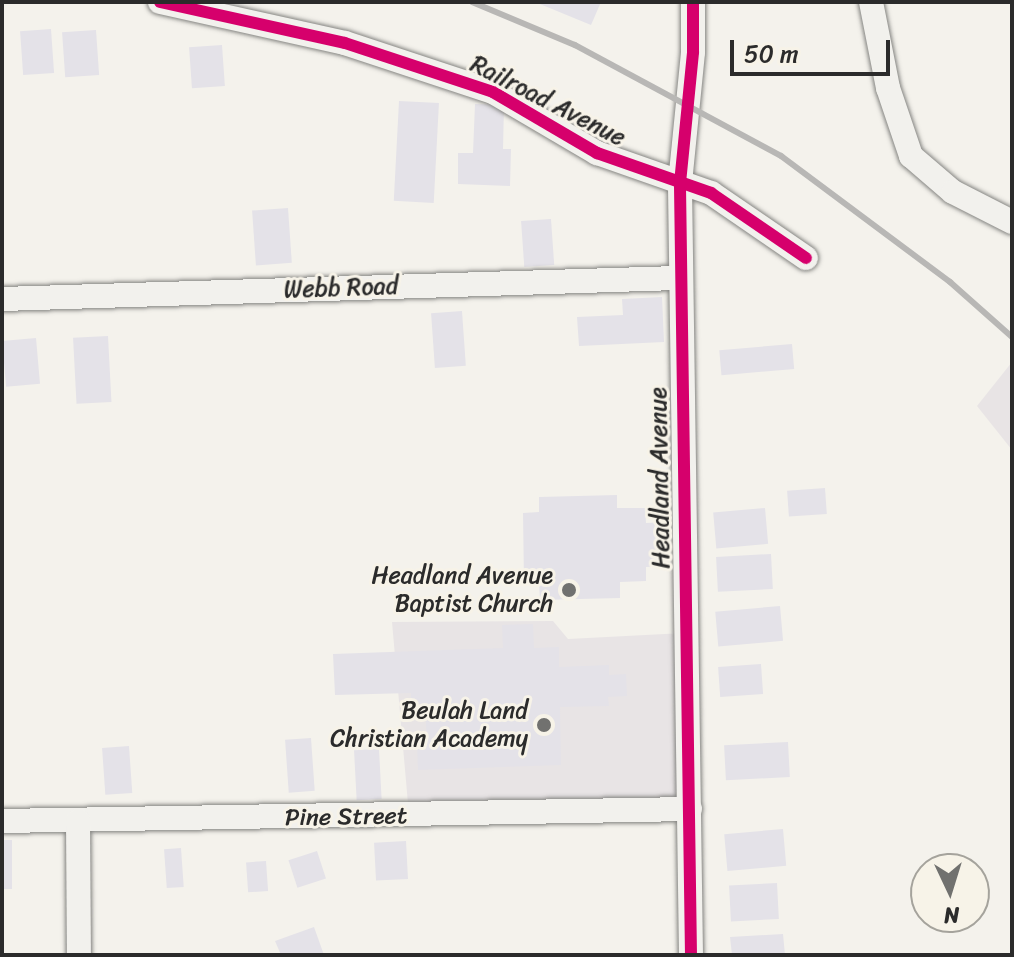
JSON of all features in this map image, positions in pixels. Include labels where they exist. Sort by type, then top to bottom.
[{"type":"street","name":"Railroad Avenue","points":[[160,2],[422,65],[493,92],[597,153],[732,205],[806,258]]},
{"type":"street","points":[[871,2],[888,88],[911,156],[953,192],[1012,222]]},
{"type":"street","name":"Headland Avenue","points":[[686,5],[679,278],[691,955]]},
{"type":"street","name":"Webb Road","points":[[2,299],[679,278]]},
{"type":"street","name":"Pine Street","points":[[2,821],[690,809]]},
{"type":"street","points":[[78,821],[79,955]]},
{"type":"shaded area","points":[[1012,362],[1012,450],[977,406]]},
{"type":"shaded area","name":"Beulah Land Christian Academy","points":[[553,621],[568,639],[684,633],[690,809],[409,815],[392,622]]},
{"type":"building","points":[[535,2],[601,2],[591,25]]},
{"type":"building","points":[[51,29],[54,73],[23,75],[20,31]]},
{"type":"building","points":[[96,30],[99,75],[65,77],[62,32]]},
{"type":"building","points":[[222,45],[225,86],[192,88],[189,47]]},
{"type":"building","points":[[399,101],[439,103],[434,203],[394,201]]},
{"type":"building","points":[[475,104],[504,105],[503,149],[511,149],[510,186],[458,184],[458,153],[473,153]]},
{"type":"building","points":[[288,208],[292,263],[256,265],[252,211]]},
{"type":"building","points":[[551,219],[554,265],[524,267],[521,221]]},
{"type":"building","points":[[662,297],[664,342],[579,346],[577,317],[623,315],[622,299]]},
{"type":"building","points":[[462,311],[466,366],[435,368],[431,313]]},
{"type":"building","points":[[108,336],[111,402],[77,404],[73,338]]},
{"type":"building","points":[[36,338],[40,384],[6,387],[2,341]]},
{"type":"building","points":[[792,344],[794,369],[721,375],[719,350]]},
{"type":"building","points":[[825,488],[827,514],[789,517],[787,491]]},
{"type":"building","points":[[617,495],[617,508],[645,508],[646,523],[669,522],[669,566],[646,567],[646,581],[620,582],[620,598],[540,600],[539,583],[524,583],[523,513],[539,512],[539,497]]},
{"type":"building","points":[[765,508],[768,544],[716,548],[713,513]]},
{"type":"building","points":[[771,554],[773,589],[718,592],[716,557]]},
{"type":"building","points":[[780,606],[783,641],[718,647],[715,612]]},
{"type":"building","points":[[533,624],[534,648],[559,647],[559,667],[609,665],[609,675],[626,674],[627,696],[608,697],[609,706],[560,707],[561,765],[418,770],[417,743],[427,743],[425,704],[411,704],[411,693],[335,695],[333,654],[503,648],[502,625]]},
{"type":"building","points":[[761,664],[763,694],[720,697],[718,667]]},
{"type":"building","points":[[311,738],[315,791],[289,793],[285,740]]},
{"type":"building","points":[[788,742],[790,777],[726,780],[724,745]]},
{"type":"building","points":[[129,746],[132,793],[105,795],[102,748]]},
{"type":"building","points":[[379,749],[382,799],[357,800],[354,750]]},
{"type":"building","points":[[783,829],[786,866],[727,871],[724,834]]},
{"type":"building","points":[[2,840],[12,840],[12,889],[2,889]]},
{"type":"building","points":[[406,841],[408,879],[376,881],[374,843]]},
{"type":"building","points":[[181,848],[184,887],[167,888],[164,849]]},
{"type":"building","points":[[317,851],[326,879],[297,888],[288,860]]},
{"type":"building","points":[[266,861],[268,891],[248,892],[246,862]]},
{"type":"building","points":[[777,883],[779,919],[731,921],[729,886]]},
{"type":"building","points":[[314,927],[324,955],[281,955],[275,941]]},
{"type":"building","points":[[783,934],[785,955],[732,955],[730,937]]},
{"type":"railway","points":[[472,2],[575,45],[781,156],[950,282],[1012,337]]},
{"type":"cycle path","points":[[160,2],[345,43],[493,92],[597,153],[711,193],[806,258]]},
{"type":"cycle path","points":[[691,955],[680,183],[693,52],[693,2]]},
{"type":"place","name":"Headland Avenue Baptist Church","points":[[569,590]]},
{"type":"place","name":"Beulah Land Christian Academy","points":[[544,725]]}]
